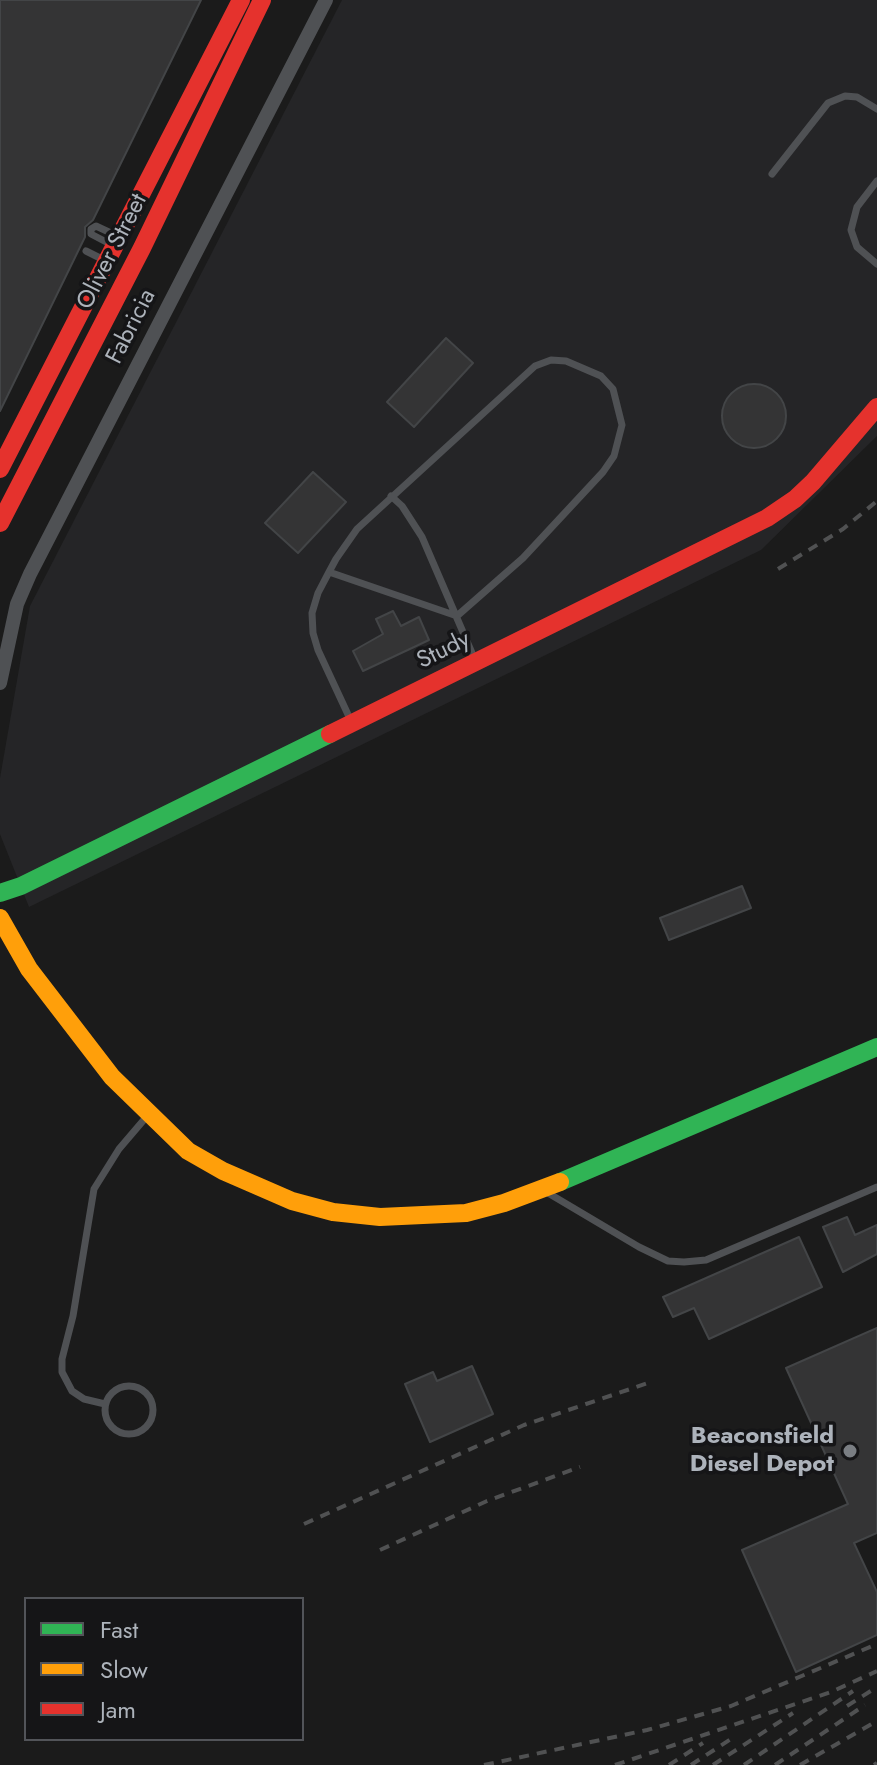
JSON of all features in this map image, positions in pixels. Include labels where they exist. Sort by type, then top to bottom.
[{"type":"main road","name":"Oliver Street","points":[[0,469],[241,0]]},
{"type":"main road","name":"Oliver Street","points":[[0,523],[136,260],[262,0]]},
{"type":"main road","name":"Study","points":[[0,893],[21,886],[767,518],[813,482],[877,407]]},
{"type":"main road","points":[[0,918],[29,969],[112,1077],[188,1151],[223,1171],[292,1201],[333,1212],[380,1217],[466,1213],[542,1190],[877,1047]]},
{"type":"street","name":"Fabricia","points":[[0,683],[17,604],[36,561],[326,0]]},
{"type":"lane","points":[[772,174],[828,103],[845,96],[857,97],[877,109]]},
{"type":"lane","points":[[877,181],[857,207],[851,230],[857,247],[877,264]]},
{"type":"lane","points":[[114,249],[136,260]]},
{"type":"lane","points":[[86,251],[114,249],[136,260]]},
{"type":"lane","points":[[352,723],[318,650],[312,613],[329,572],[357,529],[535,366],[551,360],[566,361],[601,376],[613,389],[622,416],[614,456],[603,472],[523,558],[457,616]]},
{"type":"lane","points":[[391,496],[402,506],[422,537],[476,662]]},
{"type":"lane","points":[[329,572],[457,616]]},
{"type":"lane","points":[[105,1404],[84,1399],[72,1391],[62,1372],[62,1359],[73,1316],[94,1189],[126,1140],[148,1115]]},
{"type":"lane","points":[[542,1190],[639,1247],[668,1261],[684,1262],[706,1260],[877,1187]]},
{"type":"lane","points":[[129,1385],[144,1390],[150,1397],[154,1412],[141,1431],[125,1434],[111,1427],[105,1404],[114,1391],[129,1385]]},
{"type":"shaded area","points":[[342,0],[877,0],[877,436],[761,550],[29,907],[0,834],[0,778],[30,606]]},
{"type":"building","points":[[0,0],[201,0],[93,220],[85,227],[85,237],[0,411]]},
{"type":"building","points":[[446,338],[473,363],[414,427],[387,402]]},
{"type":"building","points":[[754,384],[777,393],[786,416],[777,439],[754,448],[731,439],[722,416],[731,393]]},
{"type":"building","points":[[313,472],[346,502],[298,553],[265,523]]},
{"type":"building","points":[[393,611],[401,626],[419,617],[429,640],[363,671],[353,651],[383,634],[376,619]]},
{"type":"building","points":[[742,886],[751,908],[669,940],[660,918]]},
{"type":"building","points":[[847,1217],[855,1235],[877,1225],[877,1254],[843,1272],[823,1227]]},
{"type":"building","points":[[799,1237],[822,1287],[709,1339],[694,1308],[673,1317],[663,1297]]},
{"type":"building","points":[[877,1328],[877,1533],[854,1543],[877,1592],[877,1635],[796,1672],[742,1550],[848,1504],[786,1368]]},
{"type":"building","points":[[472,1366],[493,1414],[430,1442],[405,1384],[433,1372],[437,1381]]},
{"type":"railway","points":[[778,569],[843,529],[877,501]]},
{"type":"railway","points":[[304,1524],[524,1425],[651,1382]]},
{"type":"railway","points":[[380,1550],[487,1501],[580,1467]]},
{"type":"railway","points":[[484,1765],[647,1730],[731,1706],[877,1644]]},
{"type":"railway","points":[[615,1765],[831,1692],[877,1671]]},
{"type":"railway","points":[[847,1706],[877,1687]]},
{"type":"railway","points":[[744,1765],[853,1691]]},
{"type":"railway","points":[[775,1765],[865,1705]]},
{"type":"railway","points":[[713,1765],[793,1713]]},
{"type":"railway","points":[[800,1765],[877,1721]]},
{"type":"railway","points":[[691,1765],[734,1737]]},
{"type":"railway","points":[[669,1765],[703,1743]]},
{"type":"traffic: fast","points":[[0,893],[21,886],[330,734]]},
{"type":"traffic: fast","points":[[560,1182],[877,1047]]},
{"type":"traffic: slow","points":[[0,918],[29,969],[112,1077],[188,1151],[223,1171],[292,1201],[333,1212],[380,1217],[466,1213],[504,1203],[560,1182]]},
{"type":"traffic: jam","points":[[0,469],[241,0]]},
{"type":"traffic: jam","points":[[0,523],[142,248],[262,0]]},
{"type":"traffic: jam","points":[[330,734],[767,518],[813,482],[877,407]]},
{"type":"place","name":"Beaconsfield Diesel Depot","points":[[850,1451]]}]
